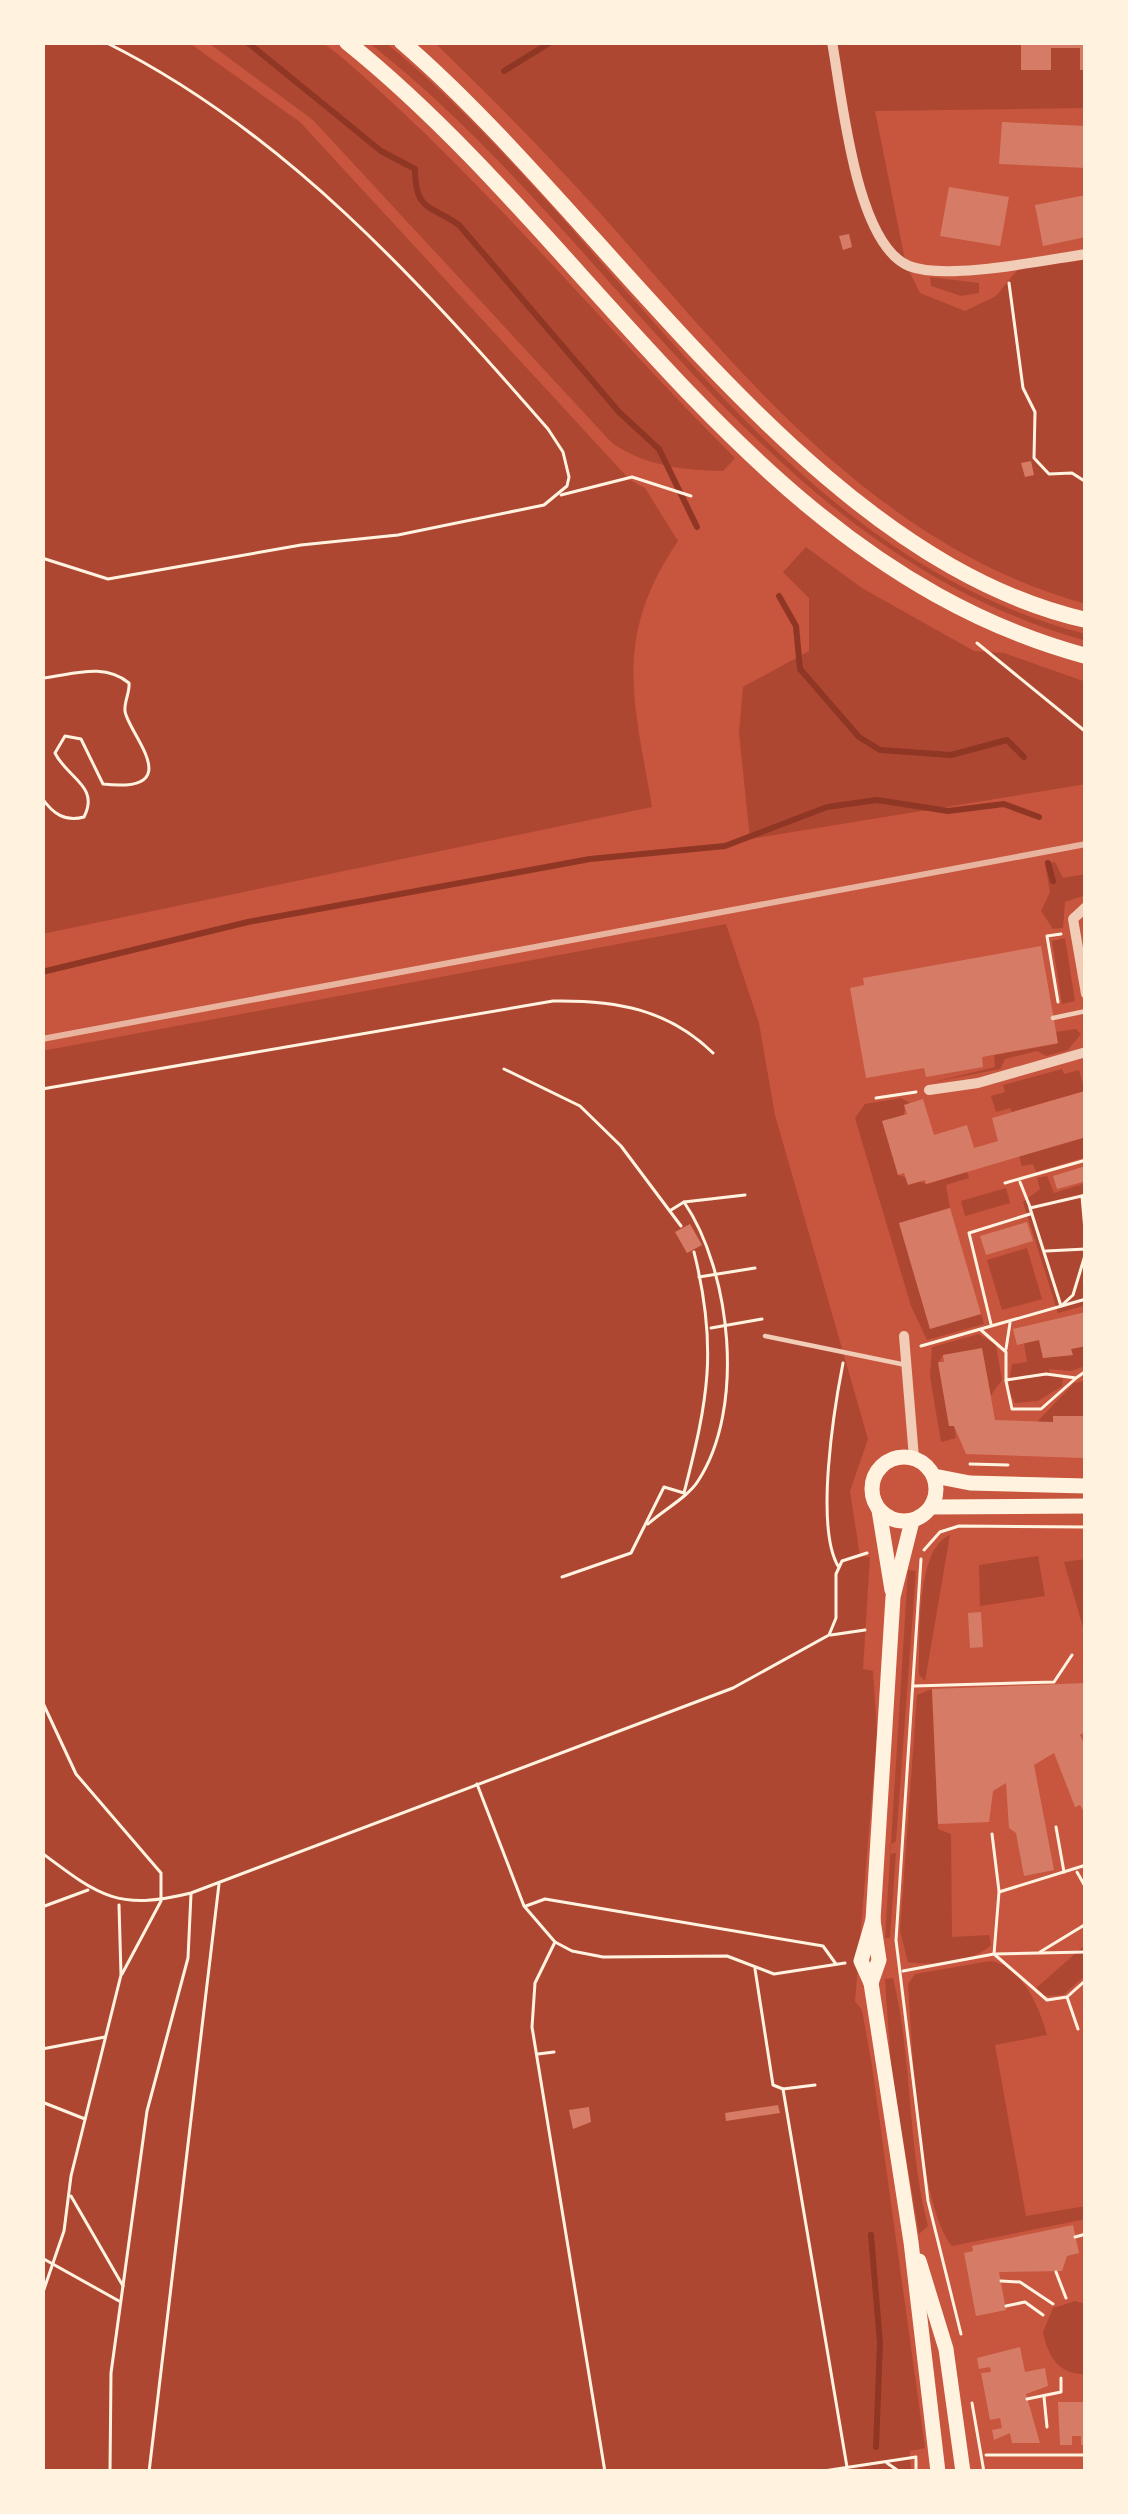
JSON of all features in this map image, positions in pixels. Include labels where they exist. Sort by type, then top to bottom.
[{"type":"main road","points":[[347,42],[498,182],[661,366],[776,480],[923,590],[1003,628],[1086,656]]},
{"type":"main road","points":[[402,42],[523,157],[752,409],[832,481],[946,561],[1012,593],[1086,620]]},
{"type":"main road","points":[[893,1598],[872,1485],[879,1469],[898,1457],[914,1459],[934,1476],[970,1483],[1086,1486]]},
{"type":"main road","points":[[932,1507],[934,1476]]},
{"type":"main road","points":[[879,1510],[893,1520],[912,1521],[932,1507],[1086,1506]]},
{"type":"main road","points":[[871,1983],[879,1960],[873,1920],[893,1598],[912,1521]]},
{"type":"main road","points":[[873,1920],[861,1961],[871,1983],[911,2242],[938,2472]]},
{"type":"main road","points":[[911,2242],[946,2349],[963,2472]]},
{"type":"street","points":[[832,42],[863,200],[886,246],[906,265],[933,271],[1086,254]]},
{"type":"street","points":[[1086,907],[1072,919],[1086,994]]},
{"type":"street","points":[[929,1090],[978,1083],[1086,1052]]},
{"type":"street","points":[[904,1336],[914,1459]]},
{"type":"lane","points":[[1057,1017],[1086,1011]]},
{"type":"lane","points":[[765,1336],[909,1365]]},
{"type":"path","points":[[42,558],[92,577],[120,578],[301,545],[398,535],[544,505],[567,486],[568,464],[548,429],[393,260],[242,124],[187,86],[105,42]]},
{"type":"path","points":[[1005,263],[1023,388],[1035,412],[1034,458],[1049,474],[1072,473],[1086,482]]},
{"type":"path","points":[[558,496],[632,477],[691,496]]},
{"type":"path","points":[[977,643],[1086,732]]},
{"type":"path","points":[[42,678],[106,671],[121,676],[129,683],[125,711],[130,725],[149,750],[148,767],[137,781],[125,787],[104,784],[81,739],[65,736],[55,754],[89,791],[90,805],[84,817],[73,820],[62,818],[42,798]]},
{"type":"path","points":[[1047,936],[1057,1017]]},
{"type":"path","points":[[42,1089],[554,1001],[612,1003],[683,1024],[713,1053]]},
{"type":"path","points":[[504,1069],[580,1106],[621,1146],[681,1226]]},
{"type":"path","points":[[876,1098],[929,1090]]},
{"type":"path","points":[[1005,1183],[1086,1160]]},
{"type":"path","points":[[1020,1181],[1061,1306]]},
{"type":"path","points":[[671,1210],[683,1202],[745,1195]]},
{"type":"path","points":[[991,1326],[992,1310],[969,1233],[1084,1196],[1086,1242]]},
{"type":"path","points":[[644,1527],[697,1484],[715,1441],[725,1378],[725,1325],[716,1274],[707,1242],[683,1202]]},
{"type":"path","points":[[1044,1251],[1086,1251],[1073,1295],[1061,1306]]},
{"type":"path","points":[[684,1493],[710,1378],[694,1252]]},
{"type":"path","points":[[699,1276],[755,1268]]},
{"type":"path","points":[[908,1350],[1086,1299]]},
{"type":"path","points":[[707,1328],[762,1319]]},
{"type":"path","points":[[1010,1321],[1005,1396],[1012,1409],[1041,1409],[1086,1371]]},
{"type":"path","points":[[980,1329],[1006,1352]]},
{"type":"path","points":[[829,1635],[836,1618],[839,1568],[830,1543],[830,1427],[845,1354]]},
{"type":"path","points":[[1006,1380],[1046,1374],[1076,1378]]},
{"type":"path","points":[[710,1378],[725,1378]]},
{"type":"path","points":[[562,1577],[631,1552],[664,1487],[684,1493]]},
{"type":"path","points":[[961,2337],[928,2201],[896,1940],[921,1556],[929,1541],[959,1526],[1086,1527]]},
{"type":"path","points":[[839,1568],[861,1552]]},
{"type":"path","points":[[42,1853],[90,1889],[119,1903],[191,1893],[734,1688],[829,1635],[865,1630]]},
{"type":"path","points":[[913,1686],[1054,1682],[1072,1655]]},
{"type":"path","points":[[42,1701],[76,1774],[160,1873],[161,1900],[121,1976],[42,2295]]},
{"type":"path","points":[[476,1783],[524,1906],[555,1942],[603,1957],[727,1956],[774,1974],[861,1961]]},
{"type":"path","points":[[1056,1827],[1065,1875]]},
{"type":"path","points":[[992,1834],[993,1879],[999,1892],[994,1954]]},
{"type":"path","points":[[999,1892],[1086,1865]]},
{"type":"path","points":[[1076,1870],[1086,1888]]},
{"type":"path","points":[[984,1879],[993,1879]]},
{"type":"path","points":[[148,2472],[219,1882]]},
{"type":"path","points":[[42,1907],[90,1889]]},
{"type":"path","points":[[110,2472],[111,2373],[147,2111],[188,1958],[191,1893]]},
{"type":"path","points":[[524,1906],[545,1899],[823,1946],[836,1964]]},
{"type":"path","points":[[119,1903],[121,1976]]},
{"type":"path","points":[[984,1907],[996,1907]]},
{"type":"path","points":[[982,1920],[995,1919]]},
{"type":"path","points":[[1038,1953],[1086,1924]]},
{"type":"path","points":[[555,1942],[531,2003],[605,2472]]},
{"type":"path","points":[[902,1971],[994,1954],[1086,1952]]},
{"type":"path","points":[[994,1954],[1003,1956],[1040,2000],[1067,1997],[1086,1980]]},
{"type":"path","points":[[755,1970],[773,2085],[783,2090],[815,2085]]},
{"type":"path","points":[[1067,1997],[1078,2026],[1086,2022]]},
{"type":"path","points":[[42,2049],[106,2037]]},
{"type":"path","points":[[537,2055],[554,2051]]},
{"type":"path","points":[[783,2090],[847,2467]]},
{"type":"path","points":[[42,2102],[86,2120]]},
{"type":"path","points":[[70,2195],[124,2287]]},
{"type":"path","points":[[1076,2236],[1086,2234]]},
{"type":"path","points":[[42,2258],[122,2303]]},
{"type":"path","points":[[1056,2272],[1066,2298]]},
{"type":"path","points":[[1017,2274],[1020,2282]]},
{"type":"path","points":[[1001,2282],[1020,2282],[1053,2304]]},
{"type":"path","points":[[1006,2306],[1024,2302],[1043,2315]]},
{"type":"path","points":[[1027,2399],[1061,2392],[1061,2378]]},
{"type":"path","points":[[969,2384],[984,2472]]},
{"type":"path","points":[[1044,2396],[1047,2427]]},
{"type":"path","points":[[983,2455],[1086,2455]]},
{"type":"path","points":[[817,2472],[916,2457],[916,2472]]},
{"type":"path","points":[[885,2462],[900,2472]]},
{"type":"shaded area","points":[[42,42],[188,42],[300,122],[630,480],[645,488],[678,541],[657,576],[636,640],[635,702],[652,807],[42,934]]},
{"type":"shaded area","points":[[207,42],[322,42],[339,55],[443,151],[735,458],[723,471],[679,468],[651,462],[612,443],[313,120]]},
{"type":"shaded area","points":[[368,42],[385,42],[470,119],[706,380],[788,462],[877,534],[975,593],[1086,634],[1086,641],[972,597],[871,536],[781,462],[698,380],[458,120]]},
{"type":"shaded area","points":[[434,42],[1086,42],[1086,108],[875,111],[906,265],[920,293],[965,311],[996,296],[1018,269],[1086,260],[1086,604],[1014,579],[948,545],[886,504],[829,457],[722,352],[577,188]]},
{"type":"shaded area","points":[[930,277],[979,283],[979,293],[961,296],[931,286]]},
{"type":"shaded area","points":[[806,547],[862,588],[974,651],[1004,653],[1086,682],[1086,784],[750,839],[739,733],[743,687],[809,651],[809,598],[783,572]]},
{"type":"shaded area","points":[[1055,862],[1063,878],[1086,874],[1086,895],[1065,902],[1063,928],[1053,929],[1041,911],[1050,892],[1045,864]]},
{"type":"shaded area","points":[[726,924],[759,1023],[775,1115],[868,1439],[850,1491],[860,1556],[870,1557],[863,1669],[873,1671],[877,1733],[855,2001],[862,2010],[872,2066],[925,2448],[910,2451],[911,2472],[42,2472],[42,1051]]},
{"type":"shaded area","points":[[1065,938],[1075,1001],[1062,1004],[1052,941]]},
{"type":"shaded area","points":[[1076,1029],[1081,1034],[1068,1050],[1046,1056],[1037,1051],[1005,1059],[1000,1069],[929,1083],[995,1067],[994,1055],[1057,1044],[1056,1032]]},
{"type":"shaded area","points":[[1062,1069],[1064,1074],[1079,1070],[1085,1091],[1012,1112],[1010,1108],[996,1112],[991,1096],[1005,1092],[1003,1085]]},
{"type":"shaded area","points":[[901,1098],[910,1103],[905,1105],[898,1175],[927,1184],[967,1172],[969,1178],[946,1185],[950,1208],[899,1223],[930,1328],[981,1314],[984,1324],[927,1340],[911,1306],[855,1118],[865,1104]]},
{"type":"shaded area","points":[[1086,1137],[1086,1157],[1036,1172],[1033,1164],[1022,1166],[1019,1156]]},
{"type":"shaded area","points":[[1047,1176],[1054,1193],[1086,1183],[1086,1305],[1058,1313],[1023,1202],[1040,1189],[1037,1178]]},
{"type":"shaded area","points":[[1006,1188],[1010,1203],[965,1216],[961,1201]]},
{"type":"shaded area","points":[[1027,1248],[1042,1299],[1002,1310],[987,1260]]},
{"type":"shaded area","points":[[979,1334],[996,1345],[1002,1380],[991,1395],[982,1349],[943,1355],[938,1363],[949,1426],[954,1426],[956,1438],[941,1442],[930,1377],[932,1347]]},
{"type":"shaded area","points":[[1039,1340],[1043,1358],[1072,1355],[1071,1349],[1086,1346],[1086,1366],[1071,1371],[1049,1369],[1050,1376],[1063,1376],[1062,1386],[1038,1401],[1015,1403],[1008,1390],[1012,1364],[1027,1362],[1024,1343]]},
{"type":"shaded area","points":[[1085,1381],[1086,1421],[1082,1416],[1054,1416],[1053,1422],[1037,1422],[1074,1383]]},
{"type":"shaded area","points":[[950,1535],[925,1681],[919,1675],[925,1576],[939,1544]]},
{"type":"shaded area","points":[[1038,1556],[1045,1596],[980,1606],[979,1565]]},
{"type":"shaded area","points":[[1086,1559],[1086,1626],[1083,1627],[1064,1562]]},
{"type":"shaded area","points":[[908,1570],[916,1571],[896,1841],[891,1844]]},
{"type":"shaded area","points":[[932,1689],[938,1829],[951,1834],[952,1937],[989,1935],[991,1945],[963,1959],[929,1964],[908,1962],[900,1931],[917,1695]]},
{"type":"shaded area","points":[[896,1853],[890,1938],[885,1938],[890,1854]]},
{"type":"shaded area","points":[[1086,1944],[1086,1975],[1063,1995],[1043,1996],[1035,1989]]},
{"type":"shaded area","points":[[990,1961],[1020,1979],[1047,2035],[995,2045],[1026,2216],[1086,2206],[1086,2219],[952,2246],[931,2196],[924,2161],[908,1984],[915,1974]]},
{"type":"shaded area","points":[[893,1978],[928,2226],[919,2234],[891,2067],[885,1979]]},
{"type":"shaded area","points":[[1075,2301],[1086,2304],[1086,2374],[1056,2363],[1043,2332],[1053,2308]]},
{"type":"building","points":[[1021,42],[1086,42],[1086,70],[1080,70],[1080,48],[1051,48],[1051,70],[1021,70]]},
{"type":"building","points":[[1002,122],[1086,126],[1086,168],[999,164]]},
{"type":"building","points":[[949,187],[1009,197],[1000,246],[940,236]]},
{"type":"building","points":[[1086,195],[1086,237],[1043,246],[1035,205]]},
{"type":"building","points":[[849,234],[852,247],[843,250],[839,236]]},
{"type":"building","points":[[1031,461],[1034,475],[1025,477],[1021,463]]},
{"type":"building","points":[[1041,946],[1058,1043],[982,1057],[983,1067],[926,1077],[924,1068],[866,1078],[850,988],[864,985],[863,978]]},
{"type":"building","points":[[1085,1091],[1086,1137],[926,1184],[925,1180],[908,1185],[904,1173],[898,1175],[882,1121],[907,1114],[904,1105],[923,1099],[934,1135],[967,1125],[974,1148],[998,1141],[992,1118]]},
{"type":"building","points":[[1086,1166],[1086,1181],[1057,1189],[1053,1176]]},
{"type":"building","points":[[950,1208],[981,1314],[930,1329],[899,1223]]},
{"type":"building","points":[[1027,1222],[1033,1241],[986,1255],[980,1236]]},
{"type":"building","points":[[690,1224],[702,1245],[687,1253],[675,1232]]},
{"type":"building","points":[[1086,1312],[1086,1346],[1071,1349],[1073,1355],[1043,1358],[1039,1340],[1017,1345],[1013,1329]]},
{"type":"building","points":[[982,1348],[995,1420],[1053,1422],[1053,1416],[1083,1416],[1083,1458],[966,1454],[954,1426],[949,1426],[938,1362],[944,1362],[943,1355]]},
{"type":"building","points":[[981,1612],[983,1647],[970,1648],[968,1613]]},
{"type":"building","points":[[1086,1683],[1086,1731],[1080,1735],[1086,1748],[1086,1815],[1080,1805],[1075,1807],[1054,1753],[1034,1765],[1054,1870],[1024,1876],[1016,1833],[1009,1828],[1006,1783],[993,1791],[989,1822],[938,1824],[932,1689]]},
{"type":"building","points":[[778,2105],[780,2113],[726,2121],[725,2113]]},
{"type":"building","points":[[589,2107],[591,2122],[573,2129],[569,2110]]},
{"type":"building","points":[[1073,2225],[1079,2253],[1067,2256],[1062,2271],[999,2272],[1006,2310],[976,2316],[964,2253],[973,2251],[972,2246]]},
{"type":"building","points":[[1020,2347],[1025,2372],[1045,2368],[1048,2386],[1026,2394],[1040,2443],[1012,2443],[1010,2433],[994,2440],[992,2430],[1002,2428],[1000,2418],[990,2420],[981,2373],[991,2372],[990,2367],[979,2369],[977,2358]]},
{"type":"building","points":[[1058,2402],[1086,2402],[1086,2445],[1081,2445],[1081,2436],[1072,2436],[1072,2445],[1060,2445]]},
{"type":"waterway","points":[[247,42],[381,151],[415,169],[422,201],[459,225],[619,412],[659,449],[697,527]]},
{"type":"waterway","points":[[504,71],[551,42]]},
{"type":"waterway","points":[[779,596],[796,626],[800,669],[859,737],[880,750],[951,755],[1007,740],[1024,757]]},
{"type":"waterway","points":[[42,972],[248,922],[590,859],[725,846],[827,807],[877,800],[948,811],[1004,804],[1039,817]]},
{"type":"waterway","points":[[1048,863],[1053,881]]},
{"type":"waterway","points":[[871,2235],[880,2343],[876,2447]]},
{"type":"railway","points":[[42,1039],[1086,844]]}]
